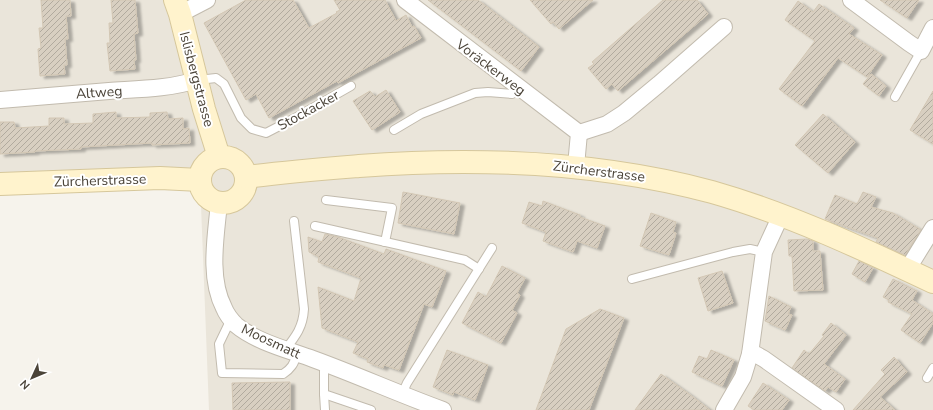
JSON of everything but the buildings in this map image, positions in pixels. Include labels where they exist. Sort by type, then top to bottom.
[{"type":"street","points":[[178,7],[207,0]]},
{"type":"street","name":"Voräckerweg","points":[[405,0],[579,133]]},
{"type":"street","points":[[851,0],[920,51],[933,28]]},
{"type":"street","name":"Islisbergstrasse","points":[[178,7],[219,158]]},
{"type":"street","points":[[576,166],[579,133],[607,124],[624,113],[660,84],[724,27]]},
{"type":"street","name":"Altweg","points":[[0,100],[36,96],[146,90],[197,80]]},
{"type":"street","points":[[225,157],[237,162],[241,166],[246,177],[244,190],[237,199],[226,203],[219,203],[210,199],[206,196],[200,186],[200,180],[204,168],[213,159],[225,157]]},
{"type":"street","name":"Zürcherstrasse","points":[[246,177],[318,169],[412,162],[528,163],[576,166],[659,179],[719,194],[781,215],[857,246],[933,282]]},
{"type":"street","name":"Zürcherstrasse","points":[[0,184],[160,178],[200,180]]},
{"type":"street","name":"Moosmatt","points":[[219,203],[214,273],[218,294],[224,308],[236,324],[254,336],[291,352],[402,394],[426,407],[443,410]]},
{"type":"street","points":[[724,410],[743,377],[750,354],[764,252],[781,215]]},
{"type":"street","points":[[909,270],[912,262],[933,228]]},
{"type":"street","points":[[750,354],[757,355],[764,359],[836,410]]},
{"type":"lane","points":[[895,97],[920,51]]},
{"type":"lane","name":"Stockacker","points":[[197,80],[216,78],[224,84],[241,118],[252,129],[266,133],[293,120],[351,86]]},
{"type":"lane","points":[[394,130],[421,114],[475,94],[488,92],[512,94],[520,89]]},
{"type":"lane","points":[[326,200],[392,208],[385,242]]},
{"type":"lane","points":[[231,319],[219,344],[222,373],[282,374],[290,370],[294,363],[291,352],[304,319],[294,221]]},
{"type":"lane","points":[[315,226],[465,260],[479,269]]},
{"type":"lane","points":[[402,394],[407,382],[492,248]]},
{"type":"lane","points":[[632,279],[733,252],[750,249],[764,252]]},
{"type":"lane","points":[[320,362],[324,371],[324,410]]},
{"type":"lane","points":[[927,378],[933,368]]},
{"type":"lane","points":[[324,394],[370,410]]},
{"type":"shaded area","points":[[0,0],[933,0],[933,410],[209,410],[200,180],[0,184]]}]
